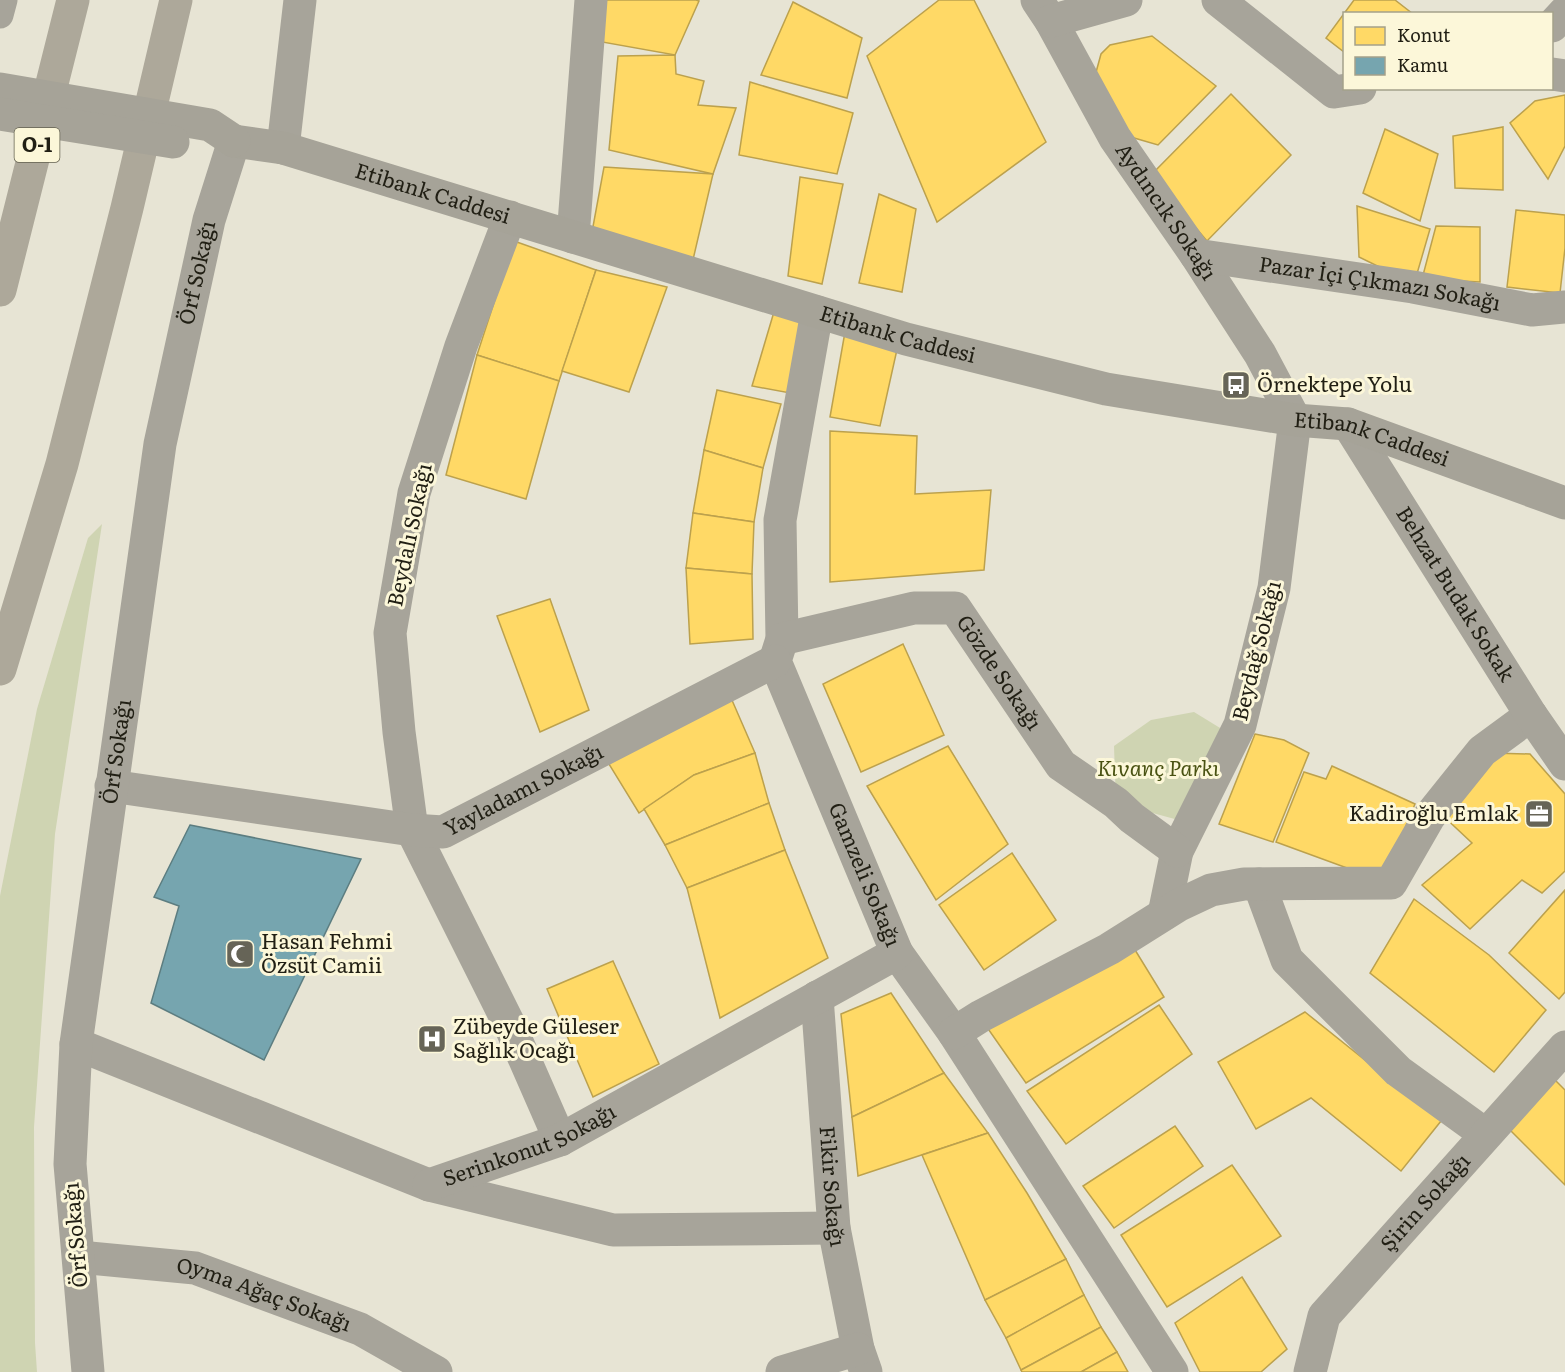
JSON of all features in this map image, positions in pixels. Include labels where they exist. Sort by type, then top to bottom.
[{"type":"highway","name":"O-1","points":[[0,290],[73,0]]},
{"type":"highway","points":[[0,669],[62,464],[176,0]]},
{"type":"main road","name":"Etibank Caddesi","points":[[0,89],[210,125],[234,141]]},
{"type":"main road","name":"Etibank Caddesi","points":[[0,114],[207,147],[234,141],[282,148],[906,339],[1106,389],[1295,420],[1348,424],[1565,503]]},
{"type":"street","points":[[282,148],[300,0]]},
{"type":"street","points":[[573,237],[591,0]]},
{"type":"street","points":[[1044,11],[1126,0]]},
{"type":"street","points":[[1218,0],[1334,92],[1347,90]]},
{"type":"street","name":"Aydıncık Sokağı","points":[[1044,11],[1115,138],[1196,255],[1260,354],[1295,420]]},
{"type":"street","points":[[1553,24],[1565,12]]},
{"type":"street","name":"Örf Sokağı","points":[[88,1372],[70,1164],[76,1044],[160,444],[209,220],[234,141]]},
{"type":"street","name":"Beydalı Sokağı","points":[[510,218],[461,346],[414,494],[390,633],[399,732],[412,830],[511,1028],[560,1140]]},
{"type":"street","name":"Pazar İçi Çıkmazı Sokağı","points":[[1196,255],[1413,288],[1532,310],[1565,307]]},
{"type":"street","name":"Gamzeli Sokağı","points":[[818,312],[780,520],[779,650],[897,953],[954,1033],[1172,1372]]},
{"type":"street","name":"Beydağ Sokağı","points":[[1164,914],[1177,850],[1240,725],[1274,588],[1295,420]]},
{"type":"street","name":"Behzat Budak Sokak","points":[[1348,424],[1531,715],[1565,764]]},
{"type":"street","name":"Gözde Sokağı","points":[[779,650],[914,608],[955,608],[1060,765],[1116,803],[1132,818],[1177,850]]},
{"type":"street","name":"Yayladamı Sokağı","points":[[111,786],[412,830],[443,832],[779,650]]},
{"type":"street","points":[[954,1033],[981,1016],[1109,949],[1164,914],[1211,890],[1244,884],[1391,883],[1429,817],[1482,751],[1531,715]]},
{"type":"street","points":[[1259,884],[1287,960],[1398,1071],[1485,1134]]},
{"type":"street","name":"Serinkonut Sokağı","points":[[76,1044],[429,1185],[560,1140],[897,953]]},
{"type":"street","name":"Fikir Sokağı","points":[[817,997],[834,1228],[862,1360]]},
{"type":"street","name":"Şirin Sokağı","points":[[1310,1372],[1324,1316],[1565,1047]]},
{"type":"street","points":[[429,1185],[613,1230],[834,1228]]},
{"type":"street","name":"Oyma Ağaç Sokağı","points":[[79,1257],[195,1268],[360,1329],[436,1372]]},
{"type":"street","points":[[782,1372],[862,1360]]},
{"type":"lane","points":[[0,15],[4,0]]},
{"type":"green space","points":[[102,524],[55,834],[34,1127],[37,1372],[0,1372],[0,896],[37,709],[88,538]]},
{"type":"green space","name":"Kıvanç Parkı","points":[[1194,712],[1225,731],[1182,821],[1116,803],[1114,746],[1151,720]]},
{"type":"building: Konut","points":[[606,0],[699,1],[675,55],[602,42]]},
{"type":"building: Konut","points":[[939,0],[974,0],[1046,142],[937,222],[867,56]]},
{"type":"building: Konut","points":[[1354,0],[1395,0],[1410,12],[1345,12]]},
{"type":"building: Konut","points":[[793,2],[862,38],[847,98],[761,75]]},
{"type":"building: Konut","points":[[1343,15],[1343,51],[1326,38]]},
{"type":"building: Konut","points":[[1152,36],[1216,86],[1158,145],[1124,135],[1095,76],[1101,54],[1110,45]]},
{"type":"building: Konut","points":[[675,55],[676,74],[704,81],[698,105],[736,108],[713,174],[609,150],[618,56]]},
{"type":"building: Konut","points":[[750,82],[853,113],[837,174],[739,155]]},
{"type":"building: Konut","points":[[1231,94],[1291,155],[1207,241],[1151,175]]},
{"type":"building: Konut","points":[[1565,95],[1565,146],[1548,179],[1510,123],[1535,101]]},
{"type":"building: Konut","points":[[1503,127],[1503,190],[1455,188],[1453,136]]},
{"type":"building: Konut","points":[[1385,129],[1438,154],[1420,221],[1363,193]]},
{"type":"building: Konut","points":[[604,167],[713,174],[692,264],[592,232]]},
{"type":"building: Konut","points":[[800,177],[843,184],[822,284],[788,276]]},
{"type":"building: Konut","points":[[879,194],[916,209],[902,292],[859,283]]},
{"type":"building: Konut","points":[[1357,206],[1430,229],[1414,284],[1359,257]]},
{"type":"building: Konut","points":[[1516,210],[1565,215],[1565,248],[1560,293],[1507,287]]},
{"type":"building: Konut","points":[[1436,226],[1480,227],[1480,282],[1422,279]]},
{"type":"building: Konut","points":[[514,241],[596,270],[559,381],[477,355]]},
{"type":"building: Konut","points":[[596,270],[667,287],[629,392],[562,371]]},
{"type":"building: Konut","points":[[776,305],[811,318],[790,393],[752,386]]},
{"type":"building: Konut","points":[[845,332],[898,345],[880,426],[830,417]]},
{"type":"building: Konut","points":[[477,355],[559,381],[526,499],[446,475]]},
{"type":"building: Konut","points":[[717,390],[781,404],[763,468],[704,450]]},
{"type":"building: Konut","points":[[830,431],[917,436],[915,494],[991,490],[984,570],[830,582]]},
{"type":"building: Konut","points":[[704,450],[763,468],[754,522],[693,513]]},
{"type":"building: Konut","points":[[693,513],[754,522],[752,574],[686,568]]},
{"type":"building: Konut","points":[[686,568],[752,574],[753,639],[690,644]]},
{"type":"building: Konut","points":[[550,599],[589,710],[540,732],[497,616]]},
{"type":"building: Konut","points":[[903,644],[944,735],[861,772],[823,684]]},
{"type":"building: Konut","points":[[728,691],[755,753],[694,775],[639,813],[601,751]]},
{"type":"building: Konut","points":[[1255,734],[1284,740],[1309,753],[1273,842],[1219,824]]},
{"type":"building: Konut","points":[[948,746],[1008,844],[936,900],[867,786]]},
{"type":"building: Konut","points":[[755,753],[769,803],[665,845],[644,809],[694,775]]},
{"type":"building: Konut","points":[[1491,753],[1530,754],[1565,794],[1565,871],[1542,893],[1522,880],[1470,929],[1422,885],[1472,843],[1440,813]]},
{"type":"building: Konut","points":[[1332,766],[1415,804],[1387,872],[1347,868],[1276,842],[1304,772],[1326,779]]},
{"type":"building: Konut","points":[[769,803],[785,850],[687,888],[665,845]]},
{"type":"building: Konut","points":[[785,850],[828,958],[720,1018],[687,888]]},
{"type":"building: Konut","points":[[1012,853],[1056,920],[984,970],[939,905]]},
{"type":"building: Konut","points":[[1565,890],[1565,992],[1559,999],[1509,953]]},
{"type":"building: Konut","points":[[1414,899],[1489,955],[1546,1010],[1494,1072],[1370,973]]},
{"type":"building: Konut","points":[[1132,945],[1164,997],[1026,1083],[984,1023]]},
{"type":"building: Konut","points":[[613,961],[659,1064],[593,1097],[547,989]]},
{"type":"building: Konut","points":[[891,993],[944,1073],[852,1117],[841,1014]]},
{"type":"building: Konut","points":[[1159,1005],[1192,1054],[1066,1144],[1027,1091]]},
{"type":"building: Konut","points":[[1305,1012],[1441,1121],[1401,1171],[1311,1098],[1256,1129],[1218,1062]]},
{"type":"building: Konut","points":[[944,1073],[988,1133],[858,1176],[852,1117]]},
{"type":"building: Konut","points":[[1548,1073],[1565,1090],[1565,1185],[1503,1123]]},
{"type":"building: Konut","points":[[1175,1126],[1203,1166],[1114,1228],[1083,1186]]},
{"type":"building: Konut","points":[[988,1133],[1066,1259],[985,1300],[922,1155]]},
{"type":"building: Konut","points":[[1232,1165],[1281,1236],[1167,1307],[1121,1235]]},
{"type":"building: Konut","points":[[1066,1259],[1084,1295],[1006,1338],[985,1300]]},
{"type":"building: Konut","points":[[1242,1277],[1287,1349],[1261,1372],[1200,1372],[1175,1323]]},
{"type":"building: Konut","points":[[1084,1295],[1101,1327],[1021,1370],[1006,1338]]},
{"type":"building: Konut","points":[[1101,1327],[1117,1352],[1081,1372],[1022,1372],[1021,1370]]},
{"type":"building: Konut","points":[[1117,1352],[1128,1372],[1081,1372]]},
{"type":"building: Kamu","name":"Hasan Fehmi Özsüt Camii","points":[[190,825],[361,859],[264,1060],[151,1003],[179,906],[154,897]]},
{"type":"place","name":"Örnektepe Yolu","points":[[1236,385]]},
{"type":"place","name":"Kadiroğlu Emlak","points":[[1539,814]]},
{"type":"place","name":"Hasan Fehmi Özsüt Camii","points":[[240,954]]},
{"type":"place","name":"Zübeyde Güleser Sağlık Ocağı","points":[[432,1039]]}]
